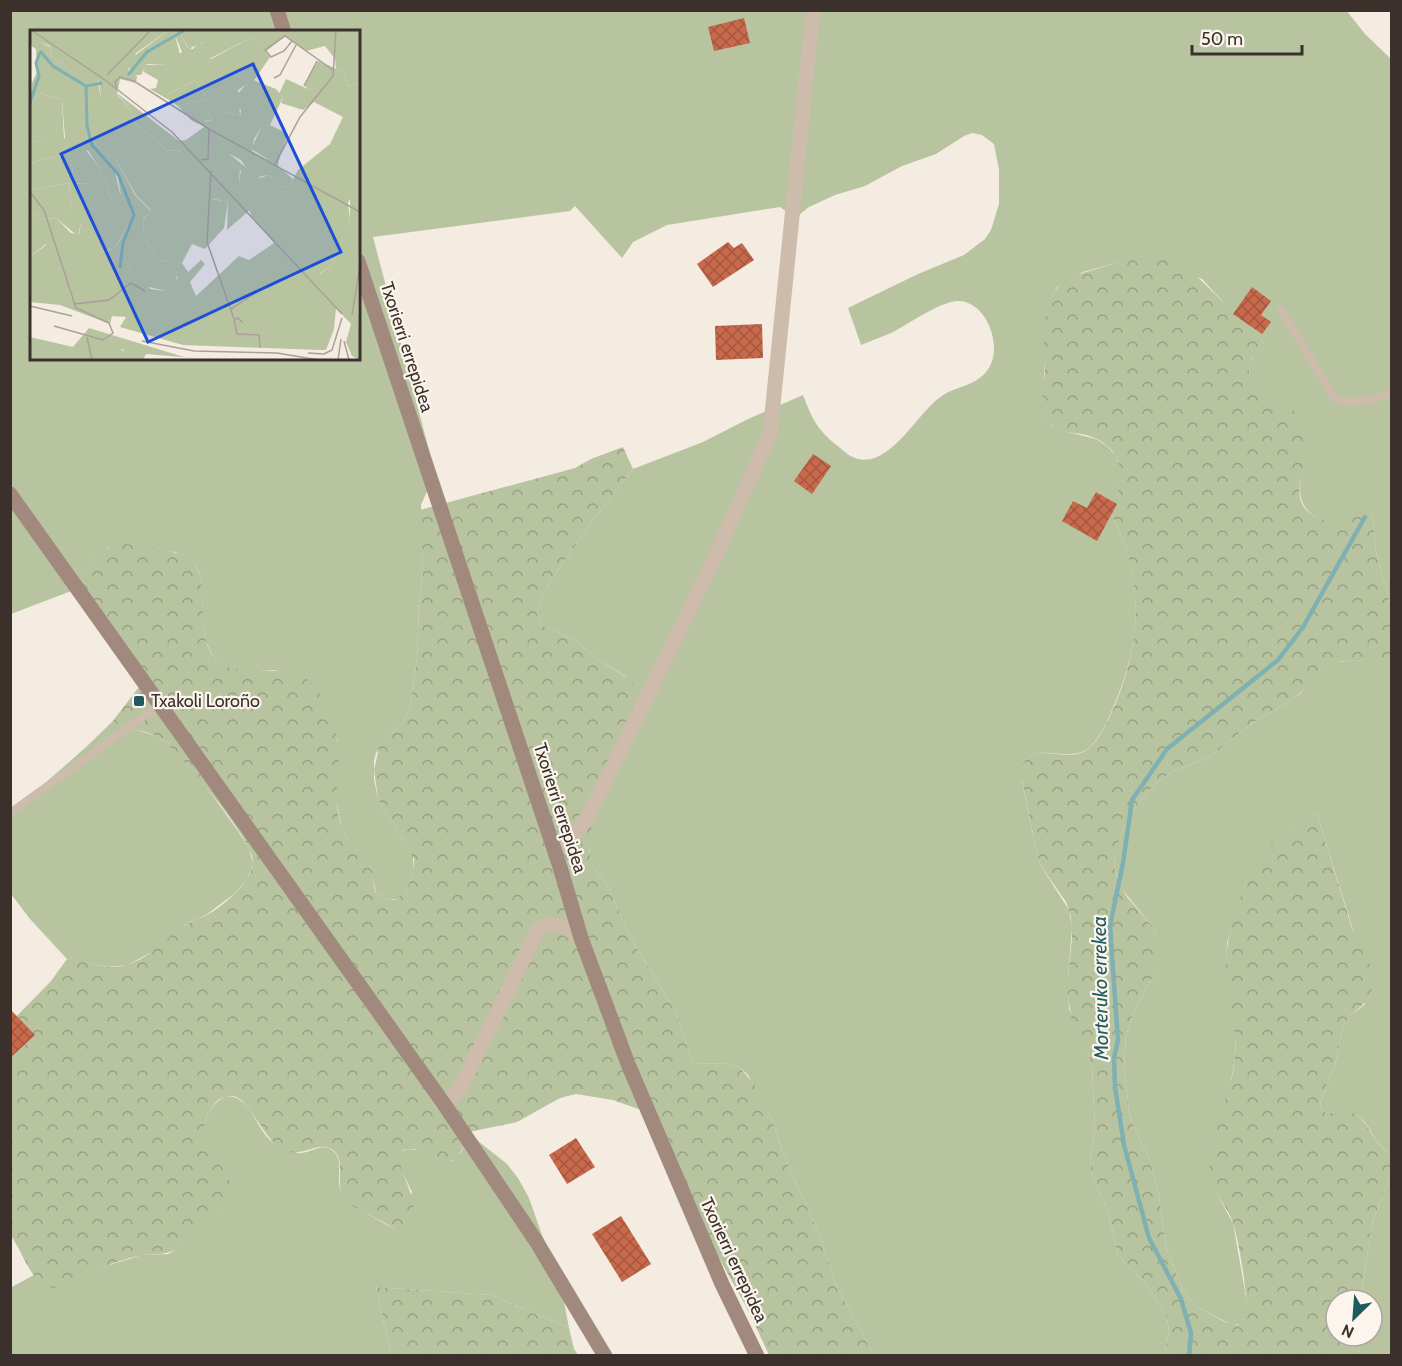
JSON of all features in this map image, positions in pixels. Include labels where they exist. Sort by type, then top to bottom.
[{"type":"street","points":[[277,10],[283,30]]},
{"type":"street","points":[[553,847],[566,842],[582,826],[600,793],[716,555],[770,434],[813,10]]},
{"type":"street","name":"Txorierri errepidea","points":[[360,267],[553,847],[581,938],[628,1064],[675,1177],[722,1284],[757,1356]]},
{"type":"street","points":[[10,494],[444,1104],[536,1241],[606,1356]]},
{"type":"street","points":[[444,1104],[460,1089],[538,929],[550,923],[561,925],[581,938]]},
{"type":"lane","points":[[1281,310],[1334,397],[1342,402],[1354,404],[1392,393]]},
{"type":"lane","points":[[10,813],[161,704]]},
{"type":"green space","points":[[1346,10],[1365,34],[1391,59],[1391,606],[1376,552],[1372,510],[1342,523],[1327,522],[1308,511],[1301,498],[1300,490],[1309,444],[1251,377],[1251,363],[1264,343],[1239,312],[1226,305],[1202,279],[1142,256],[1083,272],[1057,287],[1051,298],[1047,315],[1044,416],[1051,426],[1096,439],[1115,455],[1120,467],[1120,481],[1116,500],[1110,513],[1121,536],[1134,583],[1135,631],[1124,679],[1108,719],[1097,739],[1083,751],[1072,754],[1038,753],[1029,757],[1024,766],[1022,782],[1039,863],[1069,910],[1072,927],[1068,978],[1069,1009],[1088,1053],[1092,1069],[1095,1128],[1090,1161],[1092,1177],[1108,1211],[1118,1255],[1146,1284],[1167,1317],[1169,1332],[1164,1355],[874,1355],[836,1285],[818,1232],[784,1156],[771,1117],[748,1075],[732,1064],[693,1063],[675,1011],[630,937],[608,886],[591,862],[590,829],[627,677],[600,661],[577,642],[542,625],[538,620],[537,613],[541,600],[551,580],[633,469],[703,442],[803,395],[813,418],[826,436],[852,457],[870,459],[892,447],[939,398],[972,383],[984,374],[993,358],[993,336],[984,316],[967,303],[957,301],[941,306],[891,333],[861,345],[848,308],[918,274],[964,255],[985,239],[991,230],[999,204],[999,170],[994,144],[982,135],[972,133],[964,136],[936,154],[902,166],[865,186],[835,195],[809,207],[795,218],[780,207],[667,225],[633,242],[622,258],[575,206],[570,211],[373,237],[435,473],[421,505],[423,572],[419,603],[417,659],[410,707],[401,725],[386,738],[376,753],[374,761],[374,779],[378,799],[413,855],[413,871],[406,891],[398,899],[388,900],[376,893],[371,868],[352,847],[342,829],[336,797],[338,740],[276,670],[234,670],[222,665],[213,656],[204,631],[201,576],[188,558],[175,552],[108,547],[91,560],[81,573],[74,590],[11,614],[11,11]]},
{"type":"green space","points":[[1142,256],[1155,257],[1166,259],[1185,268],[1238,312],[1264,343],[1252,358],[1249,371],[1261,387],[1295,412],[1307,428],[1308,450],[1300,487],[1300,498],[1305,509],[1316,517],[1338,522],[1352,519],[1372,509],[1376,552],[1391,606],[1392,660],[1342,661],[1323,665],[1307,687],[1293,699],[1252,723],[1210,757],[1174,771],[1155,784],[1133,810],[1122,832],[1115,853],[1114,865],[1119,883],[1127,897],[1153,927],[1159,950],[1156,971],[1134,1011],[1126,1036],[1124,1068],[1129,1111],[1135,1130],[1149,1157],[1159,1197],[1166,1248],[1183,1290],[1199,1308],[1225,1322],[1238,1325],[1245,1317],[1246,1310],[1240,1251],[1232,1220],[1212,1181],[1209,1161],[1214,1133],[1232,1079],[1234,1065],[1234,1029],[1226,970],[1227,948],[1242,892],[1254,864],[1278,839],[1298,824],[1317,814],[1352,928],[1370,965],[1374,981],[1370,998],[1350,1016],[1343,1026],[1335,1065],[1320,1108],[1326,1113],[1348,1111],[1357,1115],[1379,1144],[1391,1153],[1391,1176],[1373,1220],[1362,1288],[1324,1288],[1324,1348],[1352,1348],[1366,1355],[1164,1355],[1169,1332],[1167,1317],[1146,1284],[1118,1255],[1108,1211],[1092,1177],[1090,1161],[1095,1128],[1092,1069],[1088,1053],[1072,1022],[1068,996],[1071,917],[1066,902],[1039,863],[1021,776],[1024,762],[1033,754],[1077,754],[1092,746],[1110,716],[1128,666],[1136,614],[1130,563],[1122,537],[1110,513],[1120,477],[1116,456],[1099,440],[1053,427],[1045,418],[1042,400],[1045,368],[1044,334],[1050,299],[1064,282],[1073,277]]},
{"type":"green space","points":[[623,447],[633,469],[551,580],[537,613],[542,625],[577,642],[600,661],[631,680],[635,687],[634,708],[593,816],[589,847],[591,861],[608,886],[630,937],[675,1011],[693,1063],[732,1064],[740,1068],[755,1085],[771,1117],[784,1156],[818,1232],[836,1285],[874,1355],[769,1355],[748,1310],[704,1231],[658,1116],[613,1100],[576,1094],[560,1098],[517,1122],[469,1132],[459,1156],[448,1162],[414,1149],[403,1150],[400,1158],[401,1167],[412,1199],[413,1211],[410,1223],[401,1235],[387,1224],[357,1209],[344,1198],[340,1187],[339,1160],[333,1150],[319,1147],[304,1151],[287,1151],[268,1136],[242,1101],[232,1096],[221,1098],[211,1108],[204,1125],[209,1146],[222,1164],[230,1183],[229,1195],[221,1210],[171,1252],[139,1256],[119,1262],[97,1270],[67,1286],[52,1288],[44,1285],[34,1276],[11,1236],[11,1022],[51,981],[67,959],[112,967],[124,966],[145,957],[181,928],[220,907],[244,883],[253,863],[247,845],[226,812],[169,746],[154,735],[112,722],[139,687],[76,582],[82,572],[97,554],[118,544],[165,550],[184,555],[192,561],[201,576],[205,636],[215,659],[227,667],[241,670],[290,673],[305,678],[317,689],[329,712],[337,738],[339,754],[337,801],[342,826],[348,839],[372,870],[376,893],[388,900],[395,900],[406,891],[413,871],[414,859],[378,799],[374,770],[379,747],[401,725],[410,707],[417,659],[419,603],[423,572],[420,510],[575,468],[591,459]]},
{"type":"green space","points":[[1391,660],[1391,1153],[1380,1145],[1360,1117],[1349,1113],[1326,1113],[1320,1108],[1335,1065],[1343,1026],[1350,1016],[1365,1004],[1355,936],[1317,814],[1290,830],[1254,865],[1246,881],[1227,943],[1226,967],[1235,1022],[1235,1058],[1229,1093],[1211,1143],[1217,1194],[1233,1223],[1247,1308],[1245,1318],[1240,1324],[1232,1325],[1199,1308],[1183,1290],[1166,1248],[1159,1197],[1149,1157],[1135,1130],[1129,1111],[1124,1068],[1126,1036],[1134,1011],[1156,971],[1157,938],[1153,927],[1121,888],[1114,865],[1115,852],[1133,810],[1155,784],[1174,771],[1210,757],[1252,723],[1293,699],[1301,693],[1323,665],[1332,662]]},
{"type":"green space","points":[[112,722],[156,736],[173,748],[202,781],[238,831],[249,848],[253,864],[247,879],[234,894],[206,915],[189,922],[155,950],[128,965],[109,967],[67,959],[30,919],[11,894],[10,814]]},
{"type":"green space","points":[[226,1096],[243,1102],[264,1133],[279,1146],[298,1153],[325,1147],[333,1151],[337,1155],[339,1165],[339,1186],[345,1197],[358,1208],[397,1231],[412,1192],[399,1165],[400,1153],[411,1149],[418,1150],[451,1161],[461,1153],[468,1133],[507,1164],[529,1198],[558,1271],[569,1328],[491,1295],[376,1287],[391,1355],[11,1355],[10,1288],[34,1275],[39,1281],[60,1287],[103,1267],[142,1255],[168,1254],[218,1213],[203,1130],[210,1110]]},
{"type":"green space","points":[[1391,1176],[1391,1355],[1366,1355],[1352,1348],[1384,1348],[1384,1288],[1362,1288],[1373,1220]]},
{"type":"green space","points":[[376,1287],[491,1295],[569,1328],[574,1349],[578,1355],[391,1355]]},
{"type":"building","points":[[744,18],[750,43],[714,51],[708,27]]},
{"type":"building","points":[[728,242],[734,248],[742,243],[754,260],[713,287],[697,264]]},
{"type":"building","points":[[1252,287],[1271,301],[1261,315],[1271,322],[1262,334],[1233,314]]},
{"type":"building","points":[[762,324],[763,358],[716,360],[715,326]]},
{"type":"building","points":[[813,454],[831,466],[812,494],[794,481]]},
{"type":"building","points":[[1096,492],[1117,504],[1097,541],[1062,521],[1073,501],[1087,508]]},
{"type":"building","points":[[10,1009],[35,1035],[10,1058]]},
{"type":"building","points":[[576,1138],[595,1167],[567,1184],[549,1155]]},
{"type":"building","points":[[621,1216],[651,1264],[622,1282],[592,1234]]},
{"type":"waterway","name":"Morteruko errekea","points":[[1189,1356],[1191,1333],[1181,1299],[1149,1238],[1124,1145],[1115,1087],[1114,1058],[1118,1040],[1110,926],[1123,863],[1132,800],[1167,749],[1278,660],[1303,627],[1365,517]]},
{"type":"place","name":"Txakoli Loroño","points":[[139,701]]}]
